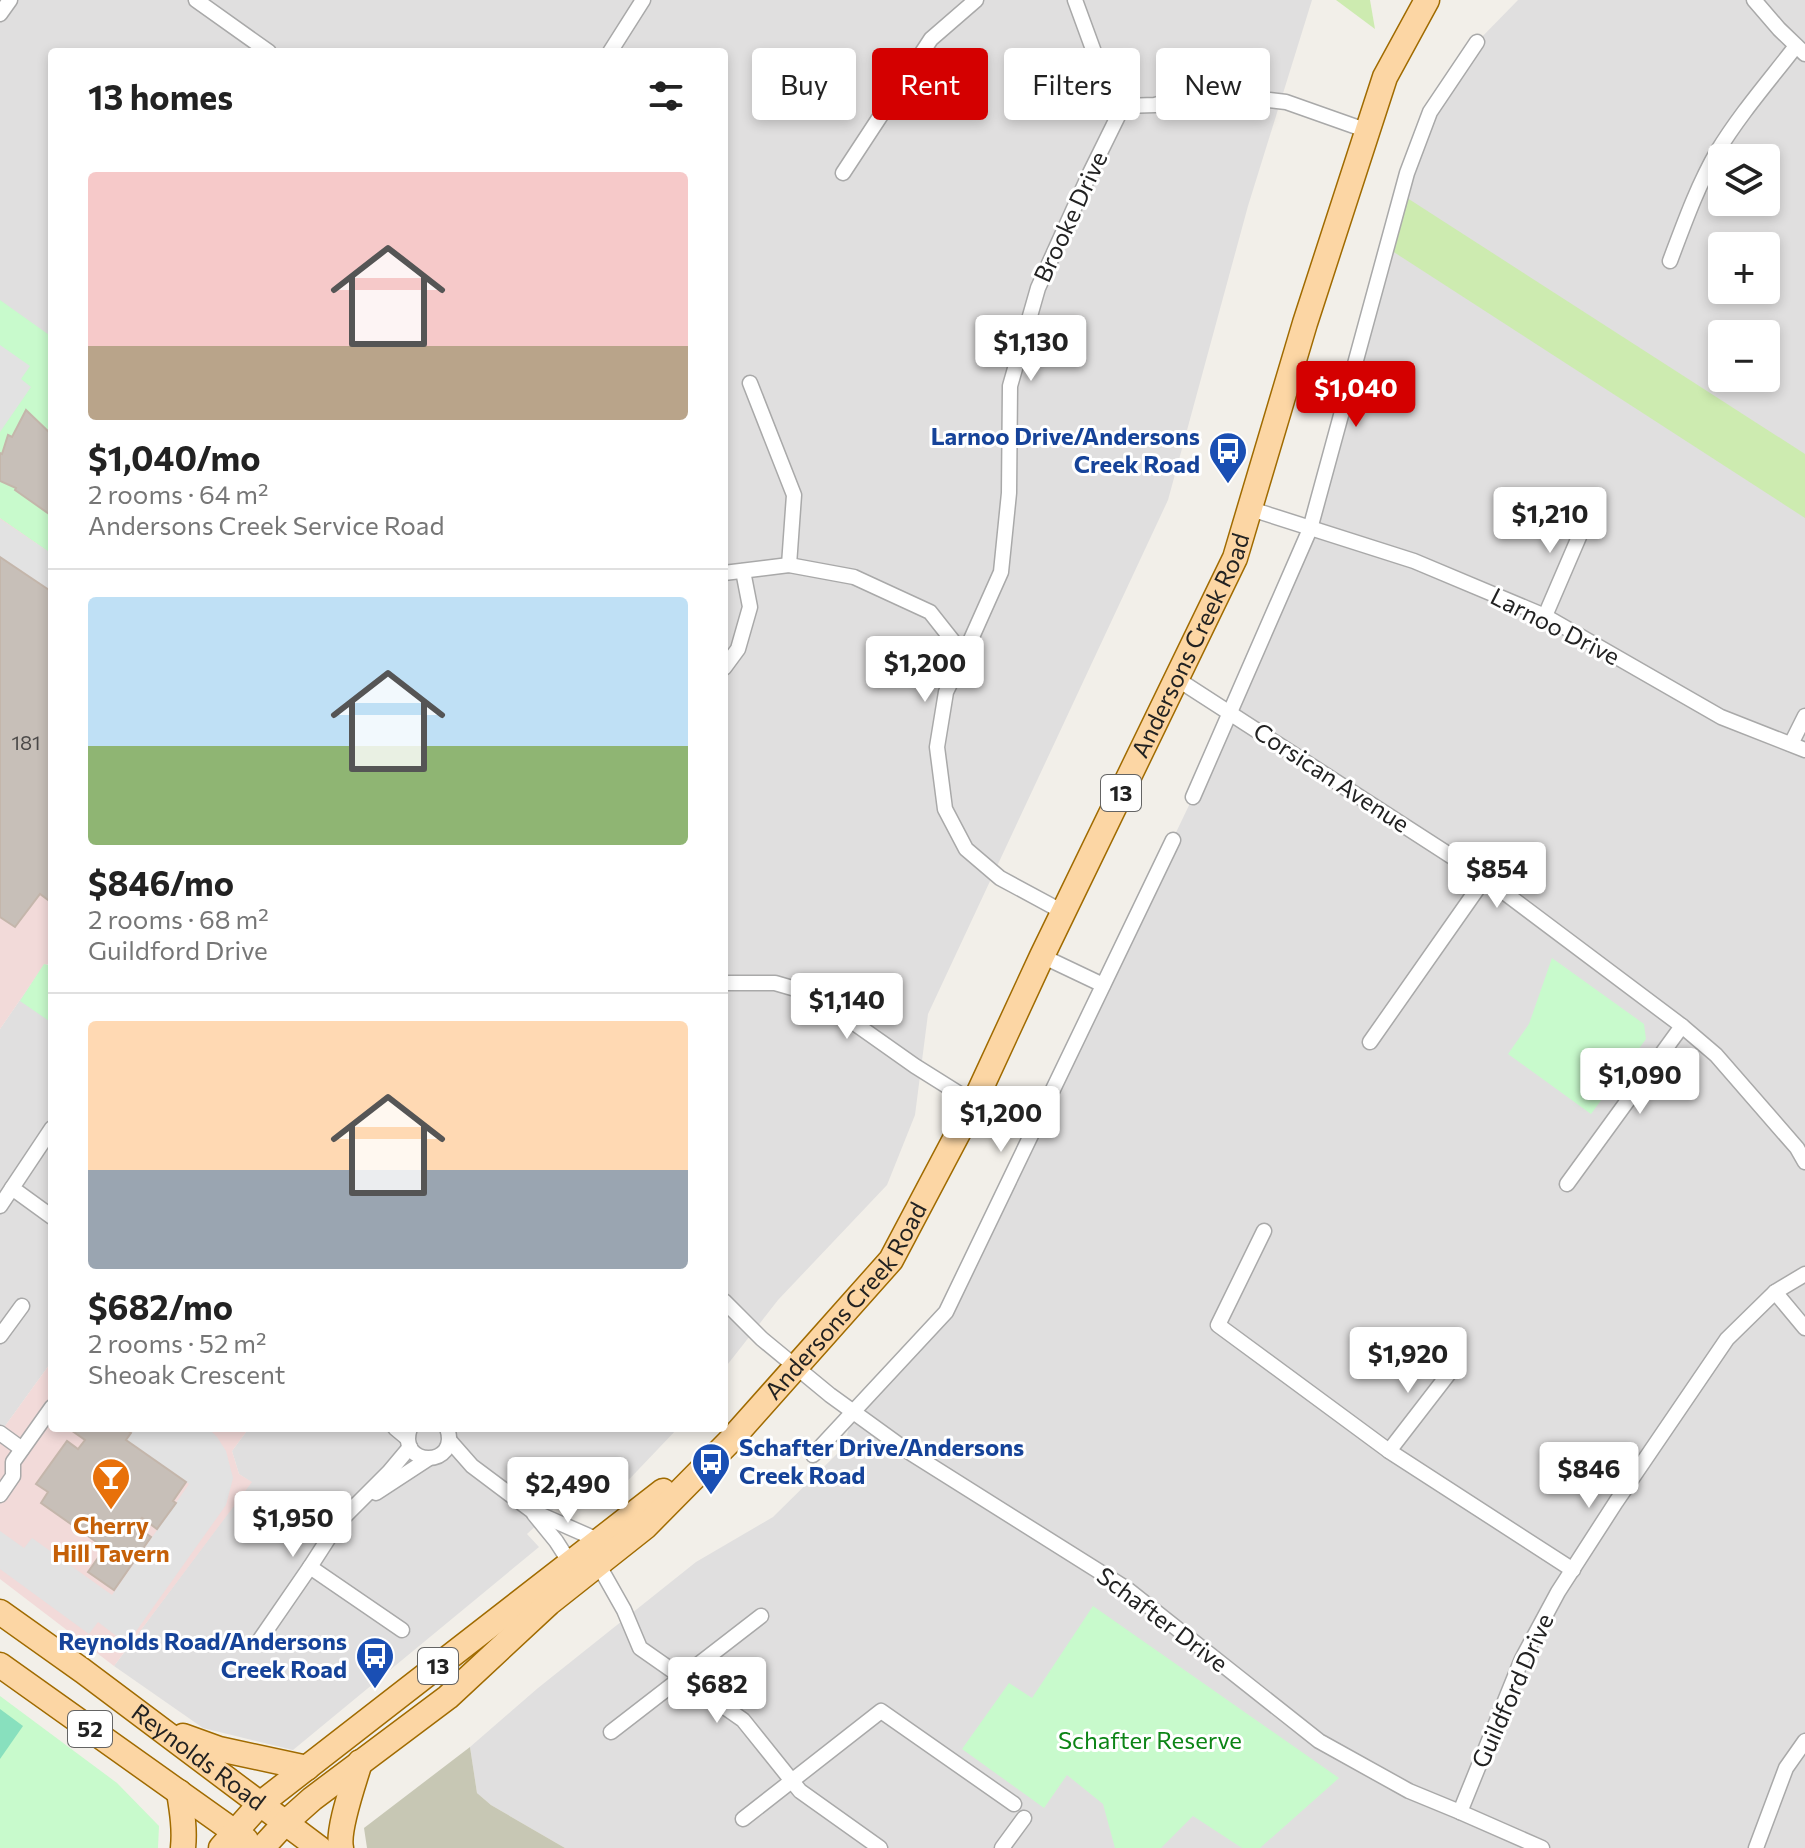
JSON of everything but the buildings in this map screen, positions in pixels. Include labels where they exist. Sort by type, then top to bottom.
[{"type":"main road","name":"Andersons Creek Road","points":[[228,1840],[260,1804],[307,1768],[591,1560],[645,1527],[729,1442],[891,1260],[974,1103],[1235,558],[1305,323],[1385,77],[1427,0]]},
{"type":"main road","name":"Andersons Creek Road","points":[[259,1848],[312,1799],[448,1697],[591,1560]]},
{"type":"main road","name":"Reynolds Road","points":[[0,1612],[319,1848]]},
{"type":"main road","name":"Reynolds Road","points":[[0,1665],[179,1792],[228,1840],[259,1848]]},
{"type":"main road","points":[[158,1727],[219,1749],[307,1768]]},
{"type":"main road","points":[[341,1848],[339,1843],[343,1824],[360,1762]]},
{"type":"main road","points":[[179,1792],[183,1848]]},
{"type":"street","points":[[0,14],[10,0]]},
{"type":"street","points":[[196,0],[263,48]]},
{"type":"street","points":[[613,48],[643,0]]},
{"type":"street","points":[[843,173],[931,39],[976,0]]},
{"type":"street","points":[[1075,0],[1093,48]]},
{"type":"street","points":[[1670,261],[1716,154],[1742,115],[1800,50],[1761,3]]},
{"type":"street","points":[[1193,797],[1310,529],[1407,173],[1430,112],[1477,42]]},
{"type":"street","points":[[1140,105],[1155,105],[1200,92],[1286,102],[1368,131]]},
{"type":"street","name":"Brooke Drive","points":[[1063,912],[1000,878],[966,849],[945,809],[937,747],[946,692],[1001,572],[1009,493],[1010,386],[1038,288],[1116,120]]},
{"type":"street","points":[[750,383],[794,495],[789,565]]},
{"type":"street","name":"Larnoo Drive","points":[[1251,509],[1414,561],[1545,616],[1721,717],[1798,747]]},
{"type":"street","points":[[1545,616],[1591,509]]},
{"type":"street","points":[[728,573],[789,565],[854,577],[930,612],[964,655]]},
{"type":"street","points":[[728,663],[738,649],[750,607],[743,571]]},
{"type":"street","name":"Corsican Avenue","points":[[1177,679],[1485,878],[1682,1026],[1716,1055],[1797,1148],[1805,1162]]},
{"type":"street","points":[[1798,747],[1805,716]]},
{"type":"street","points":[[813,1455],[946,1312],[1173,840]]},
{"type":"street","points":[[1370,1042],[1485,878]]},
{"type":"street","points":[[1042,956],[1103,985]]},
{"type":"street","points":[[728,983],[775,983],[813,994],[915,1066],[974,1103]]},
{"type":"street","points":[[1567,1184],[1682,1026]]},
{"type":"street","points":[[0,1206],[48,1134]]},
{"type":"street","points":[[12,1188],[48,1214]]},
{"type":"street","points":[[1264,1231],[1218,1325],[1389,1451],[1573,1570]]},
{"type":"street","name":"Guildford Drive","points":[[1460,1812],[1522,1659],[1558,1592],[1727,1339],[1775,1292],[1805,1274]]},
{"type":"street","points":[[1775,1292],[1805,1328]]},
{"type":"street","name":"Schafter Drive","points":[[728,1305],[796,1368],[853,1411],[906,1450],[1127,1589],[1319,1741],[1409,1791],[1542,1848]]},
{"type":"street","points":[[0,1336],[22,1306]]},
{"type":"street","points":[[1389,1451],[1457,1363]]},
{"type":"street","points":[[0,1495],[13,1476],[6,1463],[22,1449],[48,1413]]},
{"type":"street","points":[[358,1502],[434,1457],[449,1432],[472,1466],[591,1560],[624,1610],[640,1648],[743,1720],[800,1791],[880,1848]]},
{"type":"street","points":[[0,1433],[22,1449]]},
{"type":"street","points":[[409,1438],[417,1455],[472,1466]]},
{"type":"street","points":[[259,1641],[339,1522],[389,1472],[409,1438]]},
{"type":"street","points":[[532,1511],[556,1541],[591,1560]]},
{"type":"street","points":[[310,1567],[402,1630]]},
{"type":"street","points":[[611,1732],[761,1616]]},
{"type":"street","points":[[743,1819],[881,1711],[1014,1804]]},
{"type":"street","points":[[1756,1848],[1786,1768],[1805,1741]]},
{"type":"street","points":[[1002,1848],[1024,1818]]},
{"type":"shaded area","points":[[0,0],[1312,0],[1248,206],[1168,500],[928,1014],[915,1115],[887,1185],[778,1300],[728,1364],[728,48],[48,48],[48,551],[0,518]]},
{"type":"shaded area","points":[[1518,0],[1805,0],[1805,1848],[565,1848],[491,1805],[477,1793],[470,1747],[538,1688],[696,1562],[773,1517],[844,1447],[853,1411],[946,1312],[1193,797],[1310,529],[1430,112],[1477,42]]},
{"type":"shaded area","points":[[0,345],[30,366],[21,379],[31,387],[0,432]]},
{"type":"shaded area","points":[[0,518],[48,551],[48,964],[44,965],[0,1029]]},
{"type":"shaded area","points":[[0,519],[48,551],[48,589],[0,557]]},
{"type":"shaded area","points":[[44,965],[48,966],[48,1367],[0,1433],[0,1029]]},
{"type":"shaded area","points":[[48,1367],[48,1432],[246,1432],[232,1451],[239,1474],[252,1482],[114,1666],[0,1579],[0,1433]]},
{"type":"shaded area","points":[[125,1432],[212,1432],[226,1451],[233,1478],[226,1505],[127,1644],[98,1622],[89,1634],[0,1569],[0,1531],[24,1548],[32,1538],[112,1595],[189,1484],[126,1440]]},
{"type":"shaded area","points":[[246,1432],[674,1432],[618,1491],[557,1506],[527,1534],[539,1547],[293,1750],[203,1728],[114,1666],[251,1482],[239,1474],[232,1451]]},
{"type":"shaded area","points":[[470,1747],[477,1793],[491,1805],[565,1848],[367,1848],[364,1828]]},
{"type":"green space","points":[[1336,0],[1370,0],[1375,29]]},
{"type":"green space","points":[[1401,194],[1805,454],[1805,518],[1386,247]]},
{"type":"green space","points":[[0,300],[48,334],[48,551],[0,518]]},
{"type":"green space","points":[[1552,958],[1644,1024],[1646,1039],[1591,1114],[1508,1054],[1529,1024]]},
{"type":"green space","points":[[44,964],[48,965],[48,1020],[20,1001]]},
{"type":"green space","name":"Schafter Reserve","points":[[1093,1606],[1339,1778],[1260,1848],[1242,1848],[1193,1816],[1161,1848],[1115,1848],[1103,1804],[1067,1775],[1044,1808],[962,1749],[1009,1683],[1032,1698]]},
{"type":"green space","points":[[0,1696],[117,1783],[159,1826],[158,1848],[0,1848]]},
{"type":"green space","points":[[0,1709],[23,1726],[0,1759]]},
{"type":"place","name":"Larnoo Drive/Andersons Creek Road","points":[[1228,485]]},
{"type":"place","name":"Schafter Drive/Andersons Creek Road","points":[[711,1496]]},
{"type":"place","name":"Cherry Hill Tavern","points":[[111,1511]]},
{"type":"place","name":"Reynolds Road/Andersons Creek Road","points":[[375,1690]]}]
